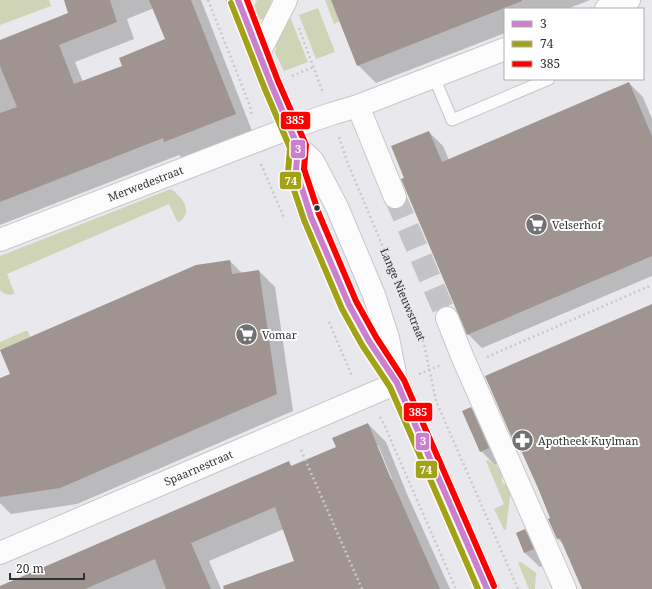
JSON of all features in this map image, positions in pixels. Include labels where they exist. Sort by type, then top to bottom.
[{"type":"street","points":[[238,0],[294,138],[313,161],[337,207],[371,288],[388,338],[397,383],[487,589]]},
{"type":"street","points":[[259,53],[286,0]]},
{"type":"street","points":[[609,8],[629,0]]},
{"type":"street","name":"Merwedestraat","points":[[0,240],[243,146],[294,138],[331,114],[358,106],[504,49]]},
{"type":"street","points":[[358,106],[395,197]]},
{"type":"street","points":[[448,318],[467,366],[565,589]]},
{"type":"street","name":"Spaarnestraat","points":[[0,553],[397,383]]},
{"type":"lane","points":[[434,77],[452,120],[547,80]]},
{"type":"path","points":[[208,0],[242,85]]},
{"type":"path","name":"Lange Nieuwstraat","points":[[286,0],[297,23],[348,164],[424,344],[436,401],[518,589]]},
{"type":"path","points":[[467,366],[652,285]]},
{"type":"path","points":[[384,422],[456,589]]},
{"type":"path","points":[[291,428],[362,589]]},
{"type":"green space","points":[[0,0],[49,0],[51,6],[0,25]]},
{"type":"green space","points":[[257,0],[272,0],[265,17],[260,20],[254,7]]},
{"type":"green space","points":[[325,0],[331,0],[340,21],[334,24]]},
{"type":"green space","points":[[318,8],[335,52],[316,59],[299,15]]},
{"type":"green space","points":[[291,19],[308,62],[284,71],[274,51],[276,50],[276,43],[285,21]]},
{"type":"green space","points":[[171,189],[185,204],[186,213],[179,222],[177,221],[169,204],[7,274],[14,294],[6,294],[0,290],[0,256]]},
{"type":"green space","points":[[28,331],[30,337],[0,350],[0,342]]},
{"type":"green space","points":[[488,460],[503,471],[502,482],[511,488],[506,530],[504,530],[494,509],[504,504],[486,461]]},
{"type":"green space","points":[[521,562],[536,573],[535,589],[529,589],[518,563]]},
{"type":"building","points":[[64,0],[110,0],[117,22],[59,45],[74,84],[122,66],[119,58],[165,39],[149,0],[191,0],[236,114],[164,142],[163,138],[0,202],[0,113],[17,107],[0,66],[0,40],[68,13]]},
{"type":"building","points":[[331,0],[522,0],[522,1],[357,66]]},
{"type":"building","name":"Velserhof","points":[[629,82],[652,136],[652,256],[467,335],[401,179],[404,178],[391,146],[429,131],[442,162]]},
{"type":"building","points":[[230,260],[232,274],[259,270],[277,394],[60,488],[0,497],[0,378],[10,374],[0,350],[196,265]]},
{"type":"building","points":[[652,304],[652,589],[582,589],[560,538],[557,539],[548,519],[550,518],[538,488],[515,437],[512,438],[485,376]]},
{"type":"building","points":[[471,407],[489,448],[480,452],[462,411]]},
{"type":"building","points":[[368,423],[440,589],[224,589],[223,586],[294,561],[275,507],[191,543],[211,589],[166,589],[155,559],[85,589],[0,589],[0,586],[289,461],[291,466],[336,447],[332,438]]},
{"type":"building","points":[[525,529],[534,549],[524,553],[516,533]]},
{"type":"tunnel","points":[[395,197],[447,318]]},
{"type":"transit line","name":"3","points":[[238,0],[298,147],[296,170],[311,217],[349,305],[369,341],[397,383],[487,589]]},
{"type":"transit line","name":"385","points":[[247,0],[278,81],[306,145],[304,169],[319,214],[356,301],[376,337],[404,380],[494,586]]},
{"type":"transit line","name":"74","points":[[231,3],[290,148],[288,172],[304,220],[342,309],[362,345],[390,387],[478,589]]},
{"type":"place","name":"Velserhof","points":[[536,225]]},
{"type":"place","name":"Vomar","points":[[247,335]]},
{"type":"place","name":"Apotheek Kuylman","points":[[522,441]]}]
